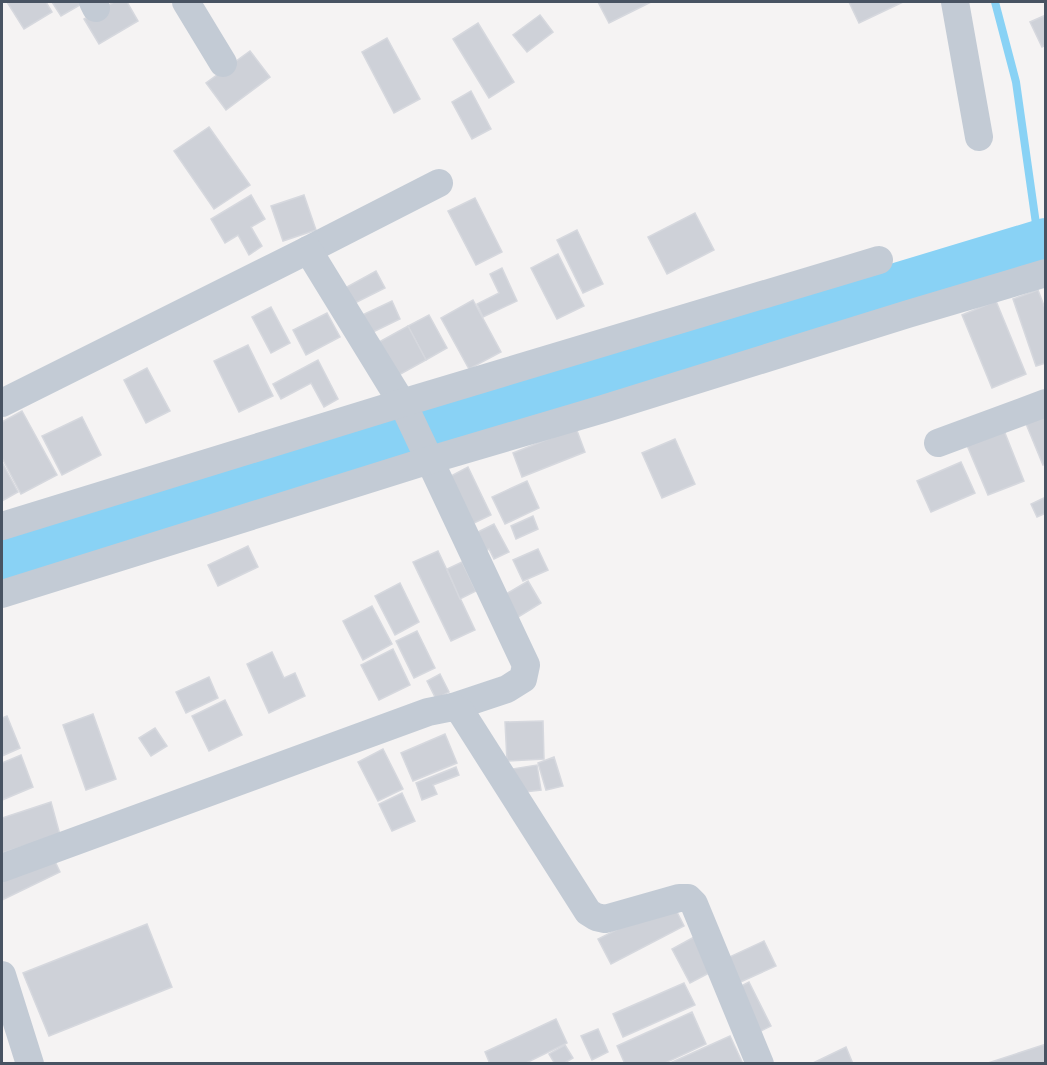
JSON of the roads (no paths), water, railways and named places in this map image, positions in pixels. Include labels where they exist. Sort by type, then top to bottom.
[{"type":"street","points":[[186,2],[223,63]]},
{"type":"street","points":[[955,2],[979,137]]},
{"type":"street","points":[[2,403],[439,183]]},
{"type":"street","points":[[2,868],[428,712],[453,707],[507,689],[523,679],[526,664],[403,405],[308,250]]},
{"type":"street","points":[[2,526],[879,260]]},
{"type":"street","points":[[2,594],[427,454],[603,409],[1046,273]]},
{"type":"street","points":[[938,443],[1046,403]]},
{"type":"street","points":[[453,707],[461,712],[588,912],[605,919],[679,898],[688,898],[694,904],[760,1064]]},
{"type":"street","points":[[2,975],[30,1064]]},
{"type":"waterway","points":[[995,2],[1016,82],[1039,245]]},
{"type":"waterway","points":[[2,558],[1046,243]]}]
